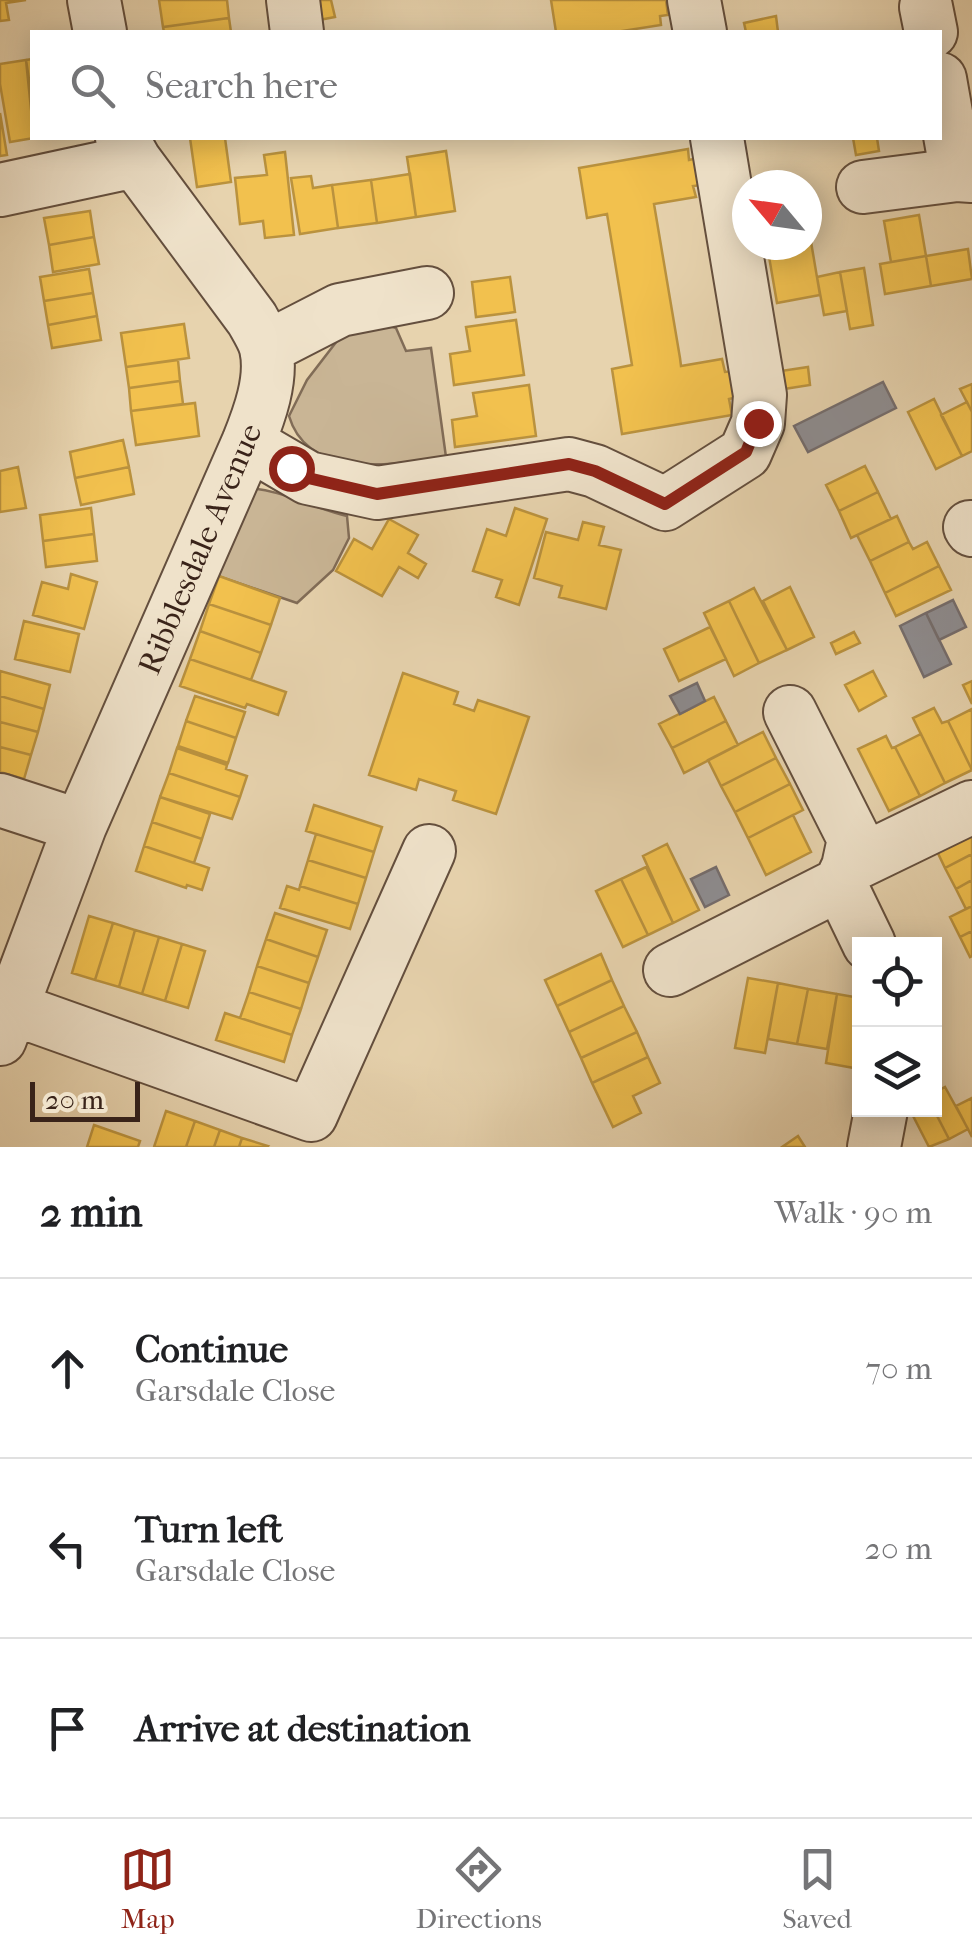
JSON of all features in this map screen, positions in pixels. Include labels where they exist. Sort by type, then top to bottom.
[{"type":"street","points":[[94,0],[100,30]]},
{"type":"street","points":[[293,0],[296,30]]},
{"type":"street","points":[[694,0],[700,30]]},
{"type":"street","points":[[864,187],[964,176],[942,88]]},
{"type":"street","points":[[248,444],[308,478],[377,494],[569,464],[595,471],[665,504],[746,452],[758,423],[760,395],[717,140]]},
{"type":"street","points":[[0,190],[129,149],[252,319],[266,348],[340,310],[427,292]]},
{"type":"street","name":"Ribblesdale Avenue","points":[[6,1023],[80,826],[248,444],[267,374],[266,348]]},
{"type":"street","points":[[790,712],[854,839],[868,937]]},
{"type":"street","points":[[0,800],[80,826]]},
{"type":"street","points":[[670,970],[972,807]]},
{"type":"street","points":[[6,1023],[311,1116],[430,850]]},
{"type":"street","points":[[874,1147],[880,1117]]},
{"type":"shaded area","points":[[370,319],[396,328],[406,351],[431,348],[446,457],[356,464],[315,451],[299,437],[289,416],[307,380],[347,328]]},
{"type":"shaded area","points":[[246,488],[272,492],[347,516],[349,538],[333,570],[297,603],[209,573]]},
{"type":"building: Homes","points":[[0,0],[26,0],[6,3],[9,20],[0,21]]},
{"type":"building: Homes","points":[[159,0],[227,0],[229,18],[163,27]]},
{"type":"building: Homes","points":[[315,0],[331,0],[335,17],[319,20]]},
{"type":"building: Homes","points":[[551,0],[666,0],[668,15],[660,16],[661,25],[629,30],[556,30]]},
{"type":"building: Homes","points":[[776,16],[778,30],[746,30],[744,23]]},
{"type":"building: Homes","points":[[229,18],[231,30],[164,30],[163,27]]},
{"type":"building: Homes","points":[[26,60],[30,139],[10,142],[0,64]]},
{"type":"building: Homes","points":[[0,113],[7,155],[0,156]]},
{"type":"building: Homes","points":[[190,140],[225,140],[231,182],[197,187]]},
{"type":"building: Homes","points":[[853,140],[877,140],[879,151],[856,155]]},
{"type":"building: Homes","points":[[688,149],[689,160],[698,158],[702,185],[693,186],[696,197],[654,204],[681,366],[722,359],[725,372],[734,371],[738,397],[729,399],[732,415],[622,434],[612,369],[632,365],[607,214],[587,218],[579,168]]},
{"type":"building: Homes","points":[[446,151],[455,211],[416,217],[407,157]]},
{"type":"building: Homes","points":[[285,152],[294,235],[265,238],[263,221],[240,224],[235,178],[267,175],[264,155]]},
{"type":"building: Homes","points":[[410,174],[416,217],[377,223],[371,180]]},
{"type":"building: Homes","points":[[311,176],[313,188],[332,185],[338,228],[300,234],[291,178]]},
{"type":"building: Homes","points":[[371,180],[377,223],[338,228],[332,185]]},
{"type":"building: Homes","points":[[90,211],[94,237],[49,245],[44,218]]},
{"type":"building: Homes","points":[[919,215],[926,256],[891,262],[884,221]]},
{"type":"building: Homes","points":[[94,237],[99,264],[53,272],[49,245]]},
{"type":"building: Homes","points":[[968,249],[972,279],[931,286],[926,256]]},
{"type":"building: Homes","points":[[926,256],[931,286],[885,294],[880,264]]},
{"type":"building: Homes","points":[[770,260],[814,260],[820,295],[777,303]]},
{"type":"building: Homes","points":[[864,268],[873,325],[850,329],[840,272]]},
{"type":"building: Homes","points":[[89,269],[93,293],[44,301],[40,277]]},
{"type":"building: Homes","points":[[840,272],[847,311],[824,315],[817,277]]},
{"type":"building: Homes","points":[[510,277],[515,312],[476,317],[472,282]]},
{"type":"building: Homes","points":[[93,293],[97,316],[48,325],[44,301]]},
{"type":"building: Homes","points":[[97,316],[101,340],[52,348],[48,325]]},
{"type":"building: Homes","points":[[516,320],[524,375],[454,385],[450,354],[470,351],[466,327]]},
{"type":"building: Homes","points":[[184,324],[189,358],[126,367],[121,333]]},
{"type":"building: Homes","points":[[178,360],[180,381],[129,388],[126,367]]},
{"type":"building: Homes","points":[[808,367],[810,385],[784,389],[781,371]]},
{"type":"building: Homes","points":[[180,381],[183,404],[131,411],[129,388]]},
{"type":"building: Homes","points":[[972,384],[972,412],[960,389]]},
{"type":"building: Homes","points":[[529,385],[536,436],[455,447],[452,420],[477,416],[473,393]]},
{"type":"building: Homes","points":[[934,399],[962,456],[936,469],[908,412]]},
{"type":"building: Homes","points":[[967,402],[972,412],[972,451],[962,456],[941,415]]},
{"type":"building: Homes","points":[[195,403],[199,436],[136,445],[131,411]]},
{"type":"building: Homes","points":[[123,440],[129,467],[75,478],[70,452]]},
{"type":"building: Homes","points":[[865,466],[878,492],[839,511],[826,485]]},
{"type":"building: Homes","points":[[18,467],[26,508],[0,512],[0,471]]},
{"type":"building: Homes","points":[[129,467],[134,494],[81,505],[75,478]]},
{"type":"building: Homes","points":[[878,492],[891,519],[851,538],[839,511]]},
{"type":"building: Homes","points":[[91,508],[94,534],[43,541],[40,515]]},
{"type":"building: Homes","points":[[515,508],[547,519],[519,605],[496,597],[502,580],[473,571],[487,529],[506,536]]},
{"type":"building: Homes","points":[[897,516],[909,542],[870,561],[857,535]]},
{"type":"building: Homes","points":[[389,519],[418,535],[408,553],[426,564],[418,578],[399,567],[382,596],[336,571],[354,539],[372,549]]},
{"type":"building: Homes","points":[[583,522],[604,527],[599,545],[621,550],[606,609],[559,597],[562,586],[534,578],[546,532],[578,540]]},
{"type":"building: Homes","points":[[94,534],[97,561],[46,567],[43,541]]},
{"type":"building: Homes","points":[[909,542],[913,549],[927,542],[939,566],[885,593],[870,561]]},
{"type":"building: Homes","points":[[939,566],[951,590],[896,616],[885,593]]},
{"type":"building: Homes","points":[[71,574],[97,582],[84,629],[33,615],[42,582],[68,589]]},
{"type":"building: Homes","points":[[219,576],[280,598],[271,625],[209,604]]},
{"type":"building: Homes","points":[[790,587],[814,637],[787,650],[763,601]]},
{"type":"building: Homes","points":[[754,588],[787,650],[759,663],[729,601]]},
{"type":"building: Homes","points":[[729,601],[759,663],[734,676],[704,613]]},
{"type":"building: Homes","points":[[209,604],[271,625],[261,653],[200,631]]},
{"type":"building: Homes","points":[[24,621],[79,634],[70,672],[15,659]]},
{"type":"building: Homes","points":[[710,627],[726,659],[679,681],[664,649]]},
{"type":"building: Homes","points":[[200,631],[261,653],[251,680],[190,659]]},
{"type":"building: Homes","points":[[854,632],[860,643],[836,654],[831,643]]},
{"type":"building: Homes","points":[[190,659],[286,692],[278,715],[180,686]]},
{"type":"building: Homes","points":[[0,671],[50,685],[44,709],[0,696]]},
{"type":"building: Homes","points":[[873,671],[886,696],[859,711],[845,685]]},
{"type":"building: Homes","points":[[403,673],[458,692],[454,704],[474,711],[478,700],[529,717],[496,814],[453,800],[456,791],[419,779],[416,790],[369,775]]},
{"type":"building: Homes","points":[[972,681],[972,704],[963,685]]},
{"type":"building: Homes","points":[[0,696],[44,709],[38,732],[0,722]]},
{"type":"building: Homes","points":[[195,696],[245,712],[236,738],[186,721]]},
{"type":"building: Homes","points":[[714,697],[726,721],[672,748],[659,724]]},
{"type":"building: Homes","points":[[934,708],[942,723],[948,721],[972,770],[945,783],[913,718]]},
{"type":"building: Homes","points":[[972,709],[972,770],[948,721]]},
{"type":"building: Homes","points":[[186,721],[236,738],[228,763],[178,746]]},
{"type":"building: Homes","points":[[726,721],[738,745],[684,773],[672,748]]},
{"type":"building: Homes","points":[[0,722],[38,732],[31,755],[0,747]]},
{"type":"building: Homes","points":[[763,732],[776,758],[721,786],[708,760]]},
{"type":"building: Homes","points":[[921,734],[945,783],[920,796],[895,747]]},
{"type":"building: Homes","points":[[886,736],[920,796],[889,811],[858,749]]},
{"type":"building: Homes","points":[[0,747],[31,755],[24,779],[0,772]]},
{"type":"building: Homes","points":[[177,748],[247,776],[240,797],[169,773]]},
{"type":"building: Homes","points":[[776,758],[790,784],[735,812],[721,786]]},
{"type":"building: Homes","points":[[169,773],[240,797],[232,819],[160,797]]},
{"type":"building: Homes","points":[[790,784],[803,810],[748,838],[735,812]]},
{"type":"building: Homes","points":[[160,797],[210,814],[202,839],[152,822]]},
{"type":"building: Homes","points":[[314,805],[382,827],[374,852],[306,831]]},
{"type":"building: Homes","points":[[793,815],[811,852],[766,875],[748,838]]},
{"type":"building: Homes","points":[[152,822],[202,839],[194,863],[144,846]]},
{"type":"building: Homes","points":[[972,829],[972,854],[945,868],[935,847]]},
{"type":"building: Homes","points":[[316,834],[374,852],[366,878],[308,860]]},
{"type":"building: Homes","points":[[667,844],[699,910],[673,923],[643,856]]},
{"type":"building: Homes","points":[[144,846],[209,868],[202,890],[136,871]]},
{"type":"building: Homes","points":[[972,854],[972,880],[956,889],[945,868]]},
{"type":"building: Homes","points":[[308,860],[366,878],[358,904],[300,886]]},
{"type":"building: Homes","points":[[646,867],[673,923],[648,935],[621,879]]},
{"type":"building: Homes","points":[[621,879],[648,935],[623,947],[596,891]]},
{"type":"building: Homes","points":[[972,880],[972,906],[966,909],[956,889]]},
{"type":"building: Homes","points":[[287,886],[299,890],[300,886],[358,904],[350,929],[280,908]]},
{"type":"building: Homes","points":[[972,906],[972,931],[960,937],[950,917]]},
{"type":"building: Homes","points":[[275,913],[327,930],[318,957],[266,939]]},
{"type":"building: Homes","points":[[89,916],[113,923],[95,980],[72,973]]},
{"type":"building: Homes","points":[[113,923],[135,930],[119,987],[95,980]]},
{"type":"building: Homes","points":[[135,930],[159,937],[142,994],[119,987]]},
{"type":"building: Homes","points":[[972,931],[972,956],[970,957],[960,937]]},
{"type":"building: Homes","points":[[159,937],[182,944],[165,1001],[142,994]]},
{"type":"building: Homes","points":[[266,939],[318,957],[309,983],[257,966]]},
{"type":"building: Homes","points":[[182,944],[205,951],[188,1008],[165,1001]]},
{"type":"building: Homes","points":[[601,954],[612,980],[557,1006],[545,980]]},
{"type":"building: Homes","points":[[257,966],[309,983],[301,1009],[249,992]]},
{"type":"building: Homes","points":[[748,978],[778,983],[765,1053],[735,1048]]},
{"type":"building: Homes","points":[[612,980],[624,1006],[569,1032],[557,1006]]},
{"type":"building: Homes","points":[[778,983],[808,989],[797,1044],[768,1039]]},
{"type":"building: Homes","points":[[808,989],[837,994],[827,1049],[797,1044]]},
{"type":"building: Homes","points":[[249,992],[301,1009],[292,1035],[240,1018]]},
{"type":"building: Homes","points":[[837,994],[852,997],[852,1068],[826,1063]]},
{"type":"building: Homes","points":[[624,1006],[637,1032],[581,1058],[569,1032]]},
{"type":"building: Homes","points":[[225,1013],[292,1035],[284,1062],[216,1040]]},
{"type":"building: Homes","points":[[637,1032],[648,1057],[592,1083],[581,1058]]},
{"type":"building: Homes","points":[[648,1057],[660,1083],[633,1096],[641,1113],[613,1127],[592,1083]]},
{"type":"building: Homes","points":[[945,1087],[968,1129],[949,1139],[938,1117],[942,1117]]},
{"type":"building: Homes","points":[[972,1098],[972,1137],[956,1106]]},
{"type":"building: Homes","points":[[166,1111],[195,1121],[186,1147],[154,1147]]},
{"type":"building: Homes","points":[[914,1117],[938,1117],[949,1139],[929,1147]]},
{"type":"building: Homes","points":[[195,1121],[220,1130],[214,1147],[186,1147]]},
{"type":"building: Homes","points":[[94,1125],[140,1141],[138,1147],[87,1147]]},
{"type":"building: Homes","points":[[220,1130],[242,1138],[239,1147],[214,1147]]},
{"type":"building: Homes","points":[[798,1136],[805,1147],[782,1147]]},
{"type":"building: Homes","points":[[242,1138],[268,1146],[239,1147]]},
{"type":"building: Industry","points":[[883,382],[896,408],[808,452],[794,426]]},
{"type":"building: Industry","points":[[953,600],[966,627],[939,640],[926,613]]},
{"type":"building: Industry","points":[[926,613],[951,664],[924,677],[900,626]]},
{"type":"building: Industry","points":[[697,683],[705,701],[680,714],[670,696]]},
{"type":"building: Industry","points":[[716,867],[729,895],[705,907],[691,879]]},
{"type":"route","points":[[291,468],[308,478],[377,494],[569,464],[595,471],[665,504],[746,452],[758,423]]}]
